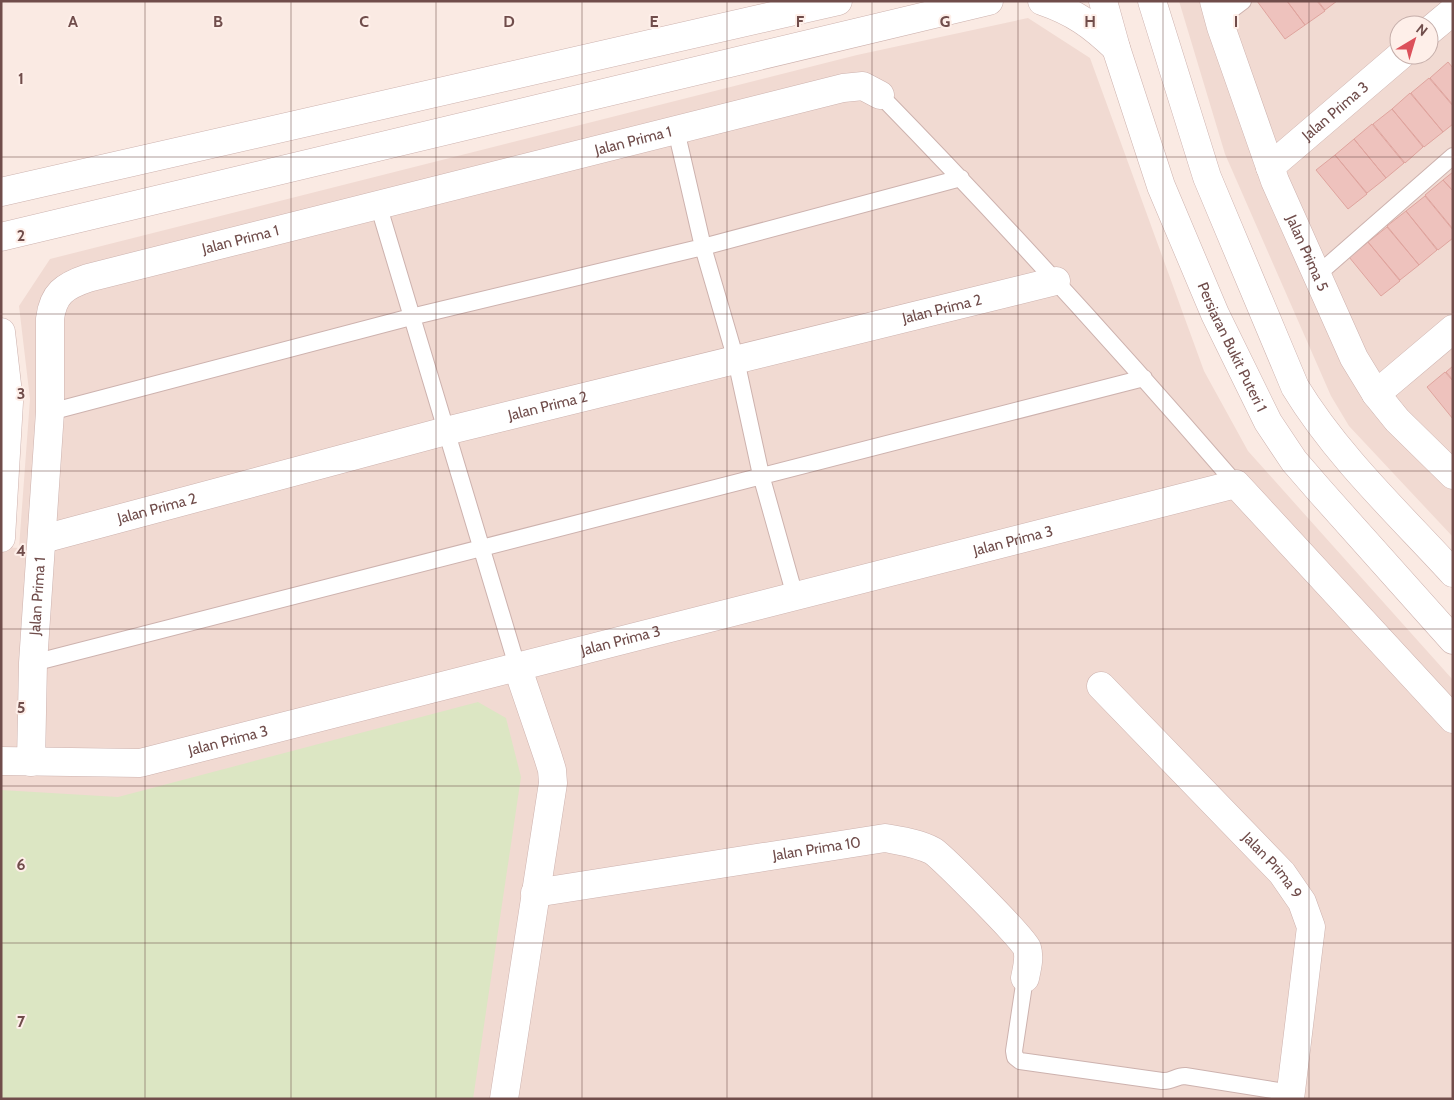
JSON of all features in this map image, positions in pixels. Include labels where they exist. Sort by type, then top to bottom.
[{"type":"street","points":[[1,192],[838,1]]},
{"type":"street","points":[[1,237],[990,1]]},
{"type":"street","points":[[1042,1],[1059,7],[1095,27],[1116,48]]},
{"type":"street","name":"Persiaran Bukit Puteri 1","points":[[1103,1],[1116,48],[1161,186],[1215,314],[1268,422],[1294,461],[1453,640]]},
{"type":"street","points":[[1152,1],[1207,177],[1295,387],[1314,418],[1344,455],[1453,573]]},
{"type":"street","name":"Jalan Prima 5","points":[[1217,10],[1270,167],[1354,358],[1376,394],[1397,420],[1453,475]]},
{"type":"street","points":[[1439,23],[1453,11]]},
{"type":"street","name":"Jalan Prima 3","points":[[1270,167],[1389,65]]},
{"type":"street","name":"Jalan Prima 1","points":[[31,762],[33,662],[43,539],[50,412],[50,319],[52,304],[62,291],[73,283],[88,278],[843,88],[863,86],[880,96]]},
{"type":"street","name":"Jalan Prima 2","points":[[43,539],[446,431],[1056,281]]},
{"type":"street","points":[[1376,394],[1453,329]]},
{"type":"street","points":[[1,332],[9,402],[2,522]]},
{"type":"street","points":[[1236,484],[1453,719]]},
{"type":"street","name":"Jalan Prima 3","points":[[1,761],[140,763],[1236,484]]},
{"type":"street","points":[[508,1099],[504,1098],[552,783],[552,770],[517,666]]},
{"type":"street","name":"Jalan Prima 9","points":[[1101,686],[1282,873],[1302,902],[1311,928],[1290,1096]]},
{"type":"street","name":"Jalan Prima 10","points":[[535,892],[884,838],[910,842],[933,852],[1013,929],[1026,946],[1028,960],[1025,978]]},
{"type":"lane","points":[[1217,10],[1243,1]]},
{"type":"lane","points":[[880,96],[961,178],[1056,281],[1236,484]]},
{"type":"lane","points":[[676,130],[703,246],[736,360],[761,475],[794,596]]},
{"type":"lane","points":[[1317,275],[1453,156]]},
{"type":"lane","points":[[50,412],[411,317],[703,246],[961,178]]},
{"type":"lane","points":[[378,204],[517,666]]},
{"type":"lane","points":[[33,662],[1144,378]]},
{"type":"lane","points":[[1025,978],[1014,1051],[1015,1057],[1020,1061],[1168,1082],[1179,1076],[1185,1076],[1290,1096]]},
{"type":"shaded area","points":[[1179,1],[1453,1],[1453,537],[1349,426],[1331,396],[1225,154]]},
{"type":"shaded area","points":[[1028,18],[1090,58],[1204,371],[1248,451],[1453,680],[1453,1099],[1,1099],[1,547],[19,548],[30,399],[19,306],[50,259],[857,55]]},
{"type":"green space","points":[[478,702],[506,718],[521,777],[473,1099],[1,1099],[1,790],[118,797]]},
{"type":"building","points":[[1257,1],[1287,1],[1305,25],[1285,39]]},
{"type":"building","points":[[1287,1],[1317,1],[1325,11],[1305,25]]},
{"type":"building","points":[[1318,1],[1337,1],[1325,10]]},
{"type":"building","points":[[1448,62],[1453,68],[1453,105],[1430,78]]},
{"type":"building","points":[[1429,78],[1453,106],[1453,124],[1443,132],[1411,93]]},
{"type":"building","points":[[1410,93],[1443,132],[1424,147],[1392,109]]},
{"type":"building","points":[[1392,109],[1423,147],[1405,163],[1373,124]]},
{"type":"building","points":[[1372,124],[1404,163],[1386,178],[1354,139]]},
{"type":"building","points":[[1354,139],[1386,178],[1367,193],[1335,155]]},
{"type":"building","points":[[1335,155],[1367,194],[1348,209],[1316,170]]},
{"type":"building","points":[[1453,172],[1453,191],[1443,180]]},
{"type":"building","points":[[1443,180],[1453,191],[1453,229],[1425,195]]},
{"type":"building","points":[[1425,196],[1453,230],[1453,238],[1438,250],[1406,211]]},
{"type":"building","points":[[1406,211],[1437,250],[1419,265],[1387,226]]},
{"type":"building","points":[[1387,227],[1419,265],[1400,280],[1368,242]]},
{"type":"building","points":[[1368,242],[1400,281],[1381,296],[1349,257]]},
{"type":"building","points":[[1453,366],[1453,380],[1446,372]]},
{"type":"building","points":[[1445,372],[1453,381],[1453,419],[1427,387]]}]
